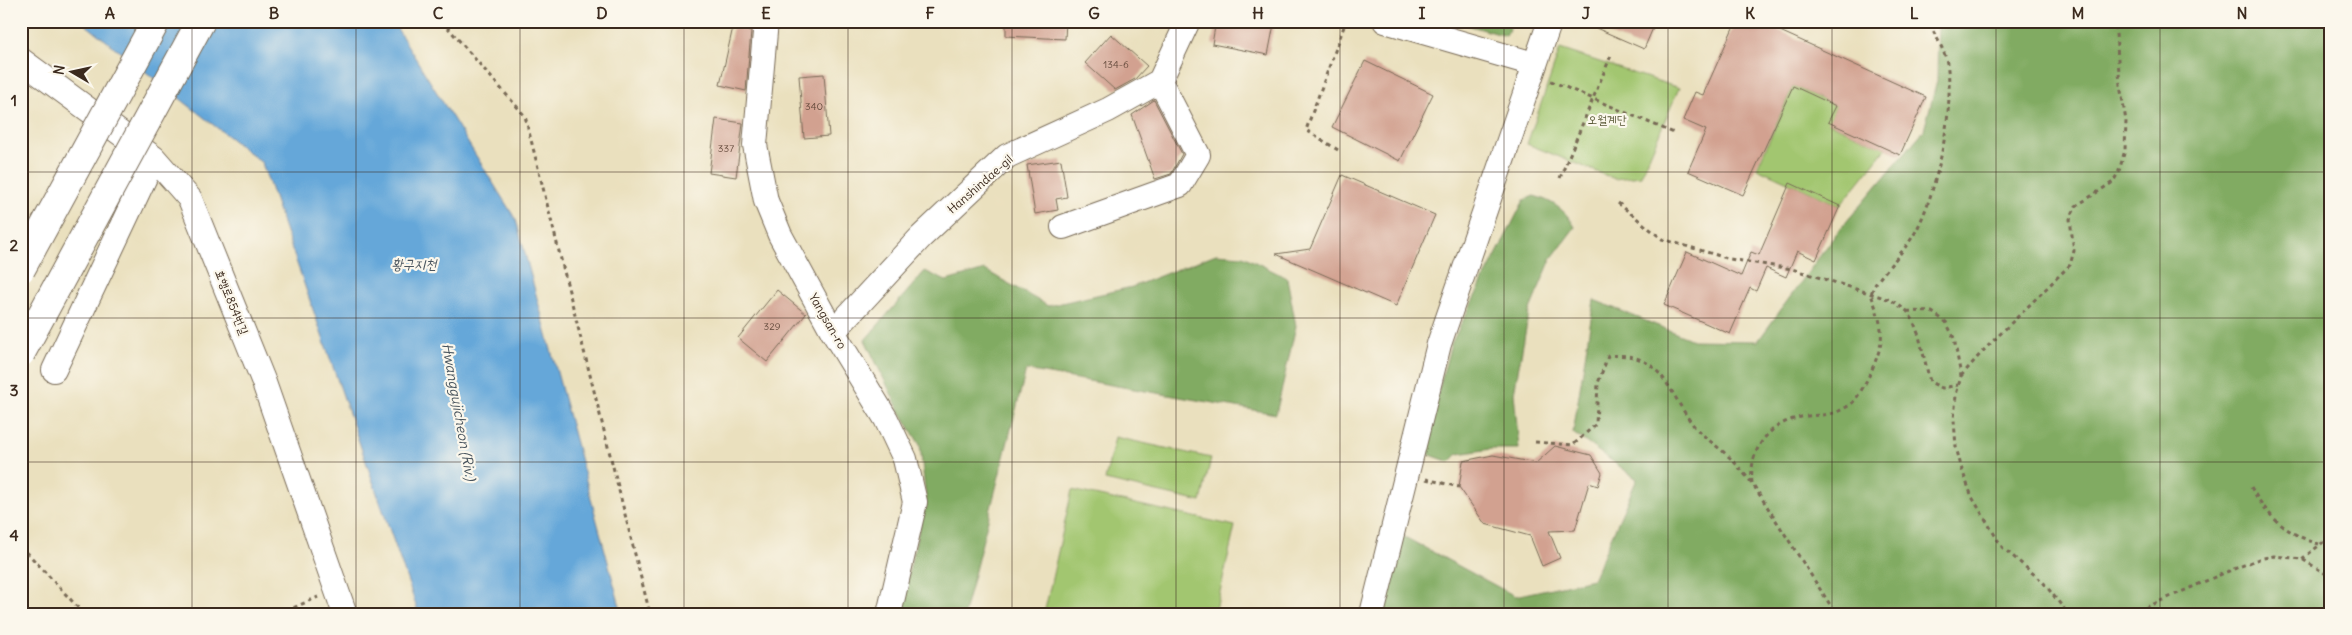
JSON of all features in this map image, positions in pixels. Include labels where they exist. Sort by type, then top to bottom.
[{"type":"main road","points":[[21,269],[156,21]]},
{"type":"main road","points":[[21,353],[201,21]]},
{"type":"street","name":"Yangsan-ro","points":[[766,21],[755,145],[766,200],[780,235],[833,332],[886,419],[904,459],[915,502],[889,614]]},
{"type":"street","points":[[1063,227],[1180,185],[1198,155],[1160,81],[1188,21]]},
{"type":"street","points":[[1385,21],[1438,29],[1533,69]]},
{"type":"street","points":[[1372,614],[1439,344],[1550,21]]},
{"type":"street","name":"효행로854번길","points":[[21,60],[154,158],[190,199],[263,380],[345,614]]},
{"type":"street","name":"Hanshindae-gil","points":[[833,332],[921,237],[1007,156],[1108,110],[1160,81]]},
{"type":"street","points":[[54,370],[154,158]]},
{"type":"path","points":[[442,21],[525,116],[650,614]]},
{"type":"path","points":[[1338,150],[1306,130],[1346,21]]},
{"type":"path","points":[[1752,483],[1753,456],[1758,445],[1772,430],[1798,417],[1838,412],[1854,402],[1876,360],[1881,342],[1881,323],[1871,294],[1874,286],[1916,231],[1929,199],[1941,155],[1946,118],[1948,72],[1941,47],[1926,21]]},
{"type":"path","points":[[2068,614],[2043,582],[2002,547],[1972,497],[1956,447],[1954,420],[1958,385],[1961,376],[1982,352],[2070,265],[2074,251],[2070,219],[2076,206],[2113,182],[2119,171],[2125,150],[2126,127],[2120,85],[2115,21]]},
{"type":"path","points":[[1560,178],[1612,52]]},
{"type":"path","points":[[1533,69],[1640,120],[1674,133]]},
{"type":"path","points":[[1618,203],[1662,239],[1730,259],[1762,262],[1792,269],[1891,300],[1907,312],[1919,336],[1930,382],[1942,388],[1958,385]]},
{"type":"path","points":[[1907,312],[1918,310],[1932,312],[1946,322],[1957,349],[1961,376]]},
{"type":"path","points":[[1535,442],[1573,445],[1596,424],[1598,383],[1608,356],[1636,357],[1654,367],[1674,392],[1694,426],[1737,464],[1752,483],[1836,614]]},
{"type":"path","points":[[1406,474],[1459,488]]},
{"type":"path","points":[[2250,487],[2262,507],[2276,523],[2286,530],[2319,544]]},
{"type":"path","points":[[2302,559],[2331,536]]},
{"type":"path","points":[[21,546],[84,614]]},
{"type":"path","points":[[2131,614],[2258,559],[2274,556],[2302,559],[2331,577]]},
{"type":"path","points":[[279,614],[337,589]]},
{"type":"green space","points":[[1453,21],[1512,21],[1506,36]]},
{"type":"green space","points":[[1938,21],[2331,21],[2331,614],[1382,614],[1384,526],[1515,596],[1593,579],[1637,479],[1573,433],[1594,300],[1693,340],[1758,341],[1836,234],[1924,130],[1937,81]]},
{"type":"green space","name":"오월계단","points":[[1560,49],[1679,88],[1641,176],[1615,179],[1527,144]]},
{"type":"green space","points":[[1793,86],[1836,106],[1829,123],[1886,148],[1840,206],[1757,168]]},
{"type":"green space","points":[[1534,196],[1547,200],[1558,207],[1567,215],[1575,227],[1551,259],[1529,312],[1514,393],[1519,449],[1491,449],[1458,454],[1450,462],[1422,452],[1451,344],[1524,200]]},
{"type":"green space","points":[[1216,254],[1243,256],[1287,278],[1296,326],[1276,414],[1026,370],[964,614],[899,614],[926,499],[920,445],[899,410],[865,340],[925,271],[946,281],[985,270],[1048,306],[1132,287]]},
{"type":"green space","points":[[1115,437],[1211,458],[1201,502],[1105,480]]},
{"type":"green space","points":[[1072,490],[1235,526],[1215,614],[1044,614]]},
{"type":"water","name":"황구지천","points":[[81,21],[393,22],[516,220],[622,614],[419,614],[262,163]]},
{"type":"building","points":[[1006,21],[1066,21],[1065,39],[1006,36]]},
{"type":"building","points":[[1216,21],[1259,21],[1274,24],[1268,55],[1212,44]]},
{"type":"building","points":[[1580,21],[1656,21],[1644,49]]},
{"type":"building","points":[[1736,21],[1758,21],[1926,97],[1900,155],[1828,122],[1836,106],[1793,86],[1743,195],[1688,171],[1706,130],[1683,120],[1695,92],[1703,95]]},
{"type":"building","points":[[733,27],[751,31],[746,91],[720,85]]},
{"type":"building","points":[[1111,34],[1147,66],[1135,79],[1115,90],[1085,63]]},
{"type":"building","points":[[1365,61],[1433,94],[1400,161],[1332,127]]},
{"type":"building","points":[[824,74],[829,136],[804,138],[799,76]]},
{"type":"building","points":[[1154,100],[1182,154],[1171,174],[1155,179],[1132,115]]},
{"type":"building","points":[[716,119],[743,123],[736,177],[709,173]]},
{"type":"building","points":[[1061,160],[1067,197],[1056,199],[1058,210],[1035,214],[1027,165]]},
{"type":"building","points":[[1342,175],[1435,215],[1396,306],[1276,254],[1310,249]]},
{"type":"building","points":[[1790,183],[1840,206],[1816,260],[1797,251],[1786,277],[1766,268],[1756,291],[1750,288],[1730,334],[1664,305],[1687,252],[1741,276],[1751,252],[1759,255]]},
{"type":"building","points":[[777,290],[806,314],[767,362],[738,338]]},
{"type":"building","points":[[1555,446],[1591,455],[1602,473],[1598,486],[1589,483],[1575,530],[1549,531],[1560,558],[1542,566],[1530,536],[1485,524],[1459,487],[1463,461],[1493,455],[1536,463]]},
{"type":"water label","name":"Hwanggujicheon (Riv.)","points":[[459,412]]}]
